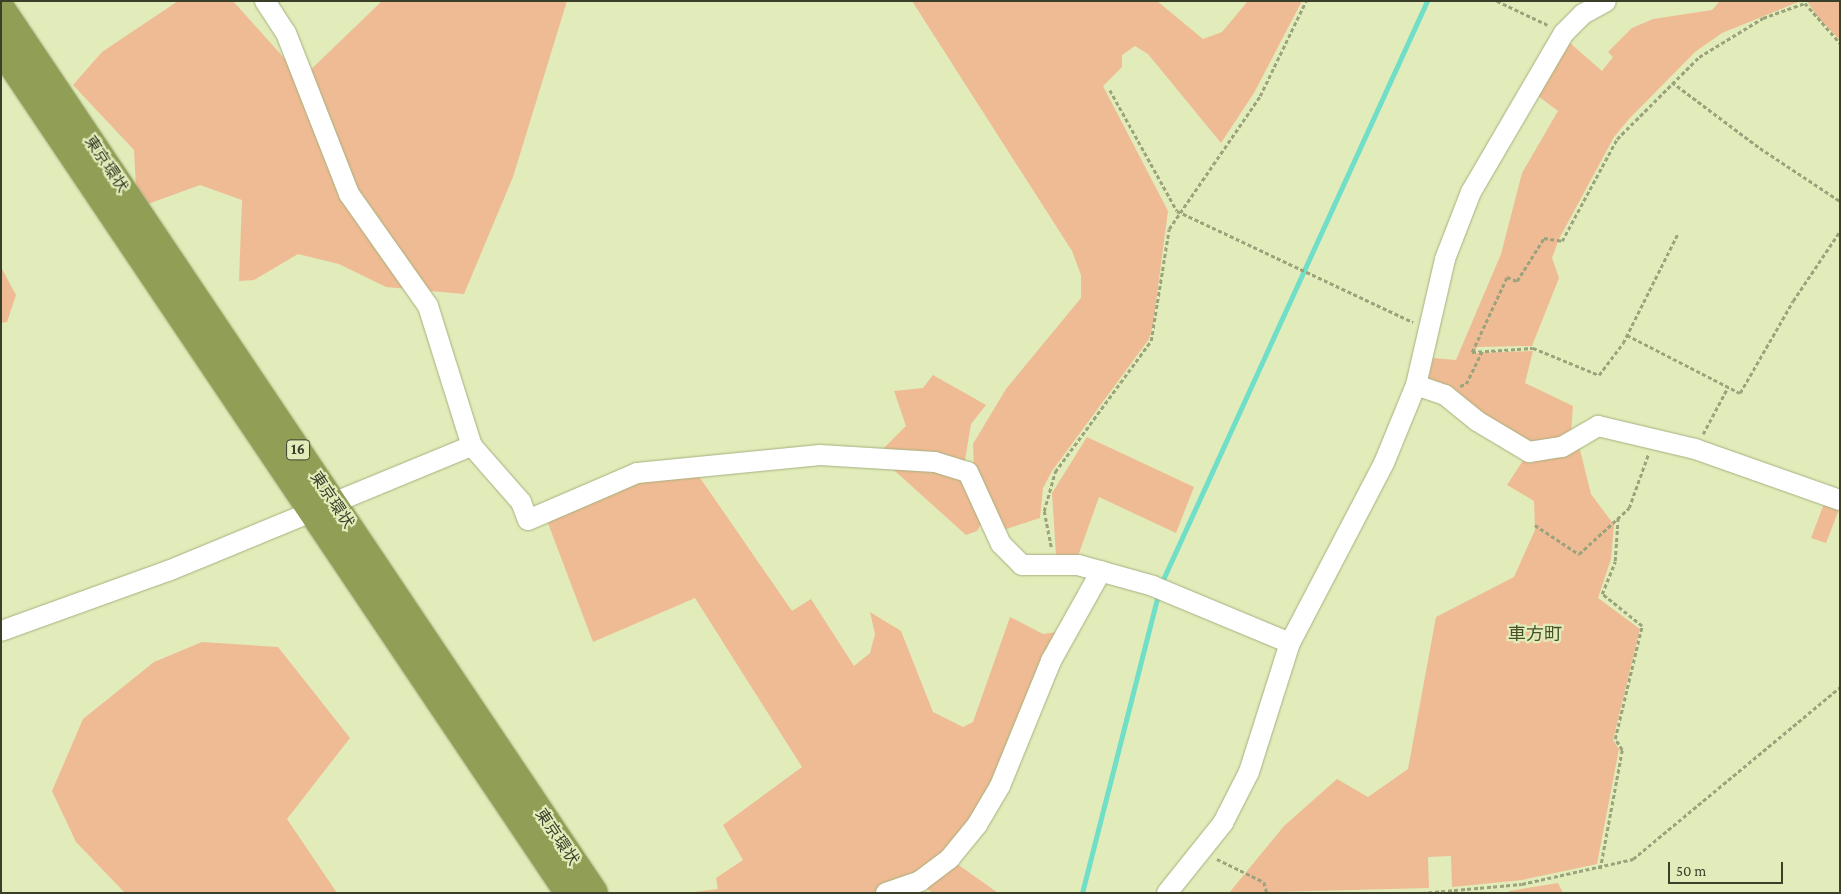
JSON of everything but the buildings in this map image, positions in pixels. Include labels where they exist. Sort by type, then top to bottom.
[{"type":"highway","name":"東京環状","points":[[1,9],[323,506],[569,893]]},
{"type":"highway","name":"東京環状","points":[[1,48],[594,893]]},
{"type":"street","points":[[265,1],[286,34],[349,194],[428,306],[472,446],[521,502],[528,520],[637,472],[820,455],[935,462],[968,472],[1002,544],[1022,565],[1054,564],[1101,571],[1160,589],[1290,644]]},
{"type":"street","points":[[1167,893],[1223,823],[1249,772],[1290,644],[1384,463],[1416,385],[1445,258],[1471,192],[1564,32],[1606,1]]},
{"type":"street","points":[[1416,385],[1450,399],[1477,421],[1529,452],[1562,447],[1598,426],[1653,442],[1695,449],[1840,500]]},
{"type":"street","points":[[1,632],[168,571],[472,446]]},
{"type":"street","points":[[886,893],[920,881],[950,858],[977,825],[1000,786],[1051,661],[1101,571]]},
{"type":"path","points":[[1054,564],[1044,511],[1048,490],[1082,434],[1151,341],[1169,229],[1177,211],[1260,96],[1306,1]]},
{"type":"path","points":[[1497,1],[1564,32]]},
{"type":"path","points":[[1678,233],[1627,335],[1599,375],[1532,348],[1472,352],[1507,277],[1517,281],[1544,238],[1562,242],[1617,139],[1672,82],[1725,38],[1805,2],[1840,43]]},
{"type":"path","points":[[1672,82],[1760,148],[1840,200]]},
{"type":"path","points":[[1110,90],[1177,211],[1428,329]]},
{"type":"path","points":[[1627,335],[1740,393],[1793,301],[1840,231]]},
{"type":"path","points":[[1450,399],[1454,388],[1466,384],[1482,351]]},
{"type":"path","points":[[1695,449],[1728,387]]},
{"type":"path","points":[[1535,525],[1579,554],[1618,516],[1629,508],[1653,442]]},
{"type":"path","points":[[1600,869],[1622,750],[1615,739],[1642,626],[1602,594],[1615,561],[1618,516]]},
{"type":"path","points":[[1422,893],[1502,886],[1600,869],[1646,851],[1840,687]]},
{"type":"path","points":[[1202,851],[1264,882],[1267,893]]},
{"type":"path","points":[[1502,886],[1502,893]]},
{"type":"shaded area","points":[[178,1],[233,1],[302,78],[382,1],[567,1],[513,177],[464,294],[386,287],[339,264],[298,254],[254,280],[239,281],[242,200],[200,185],[137,208],[134,150],[73,85],[102,52]]},
{"type":"shaded area","points":[[912,1],[1157,1],[1203,39],[1222,32],[1248,1],[1302,1],[1254,93],[1221,143],[1148,54],[1135,46],[1122,55],[1122,67],[1103,86],[1168,211],[1153,325],[1149,339],[1052,471],[1043,488],[1040,518],[1000,531],[974,471],[973,444],[1006,389],[1081,298],[1081,275],[1072,251]]},
{"type":"shaded area","points":[[1720,1],[1801,1],[1722,33],[1695,52],[1629,119],[1614,137],[1559,239],[1552,258],[1559,278],[1532,346],[1477,347],[1475,353],[1533,351],[1525,383],[1573,406],[1571,433],[1558,442],[1528,445],[1428,381],[1433,358],[1456,360],[1501,254],[1522,173],[1558,111],[1538,96],[1570,43],[1602,71],[1613,57],[1608,52],[1632,28],[1653,19],[1712,10]]},
{"type":"shaded area","points":[[1807,1],[1840,1],[1840,40],[1819,19]]},
{"type":"shaded area","points":[[1,267],[16,295],[7,322],[1,323]]},
{"type":"shaded area","points":[[933,375],[986,405],[971,424],[964,466],[878,454],[906,426],[894,391],[923,388]]},
{"type":"shaded area","points":[[1087,437],[1194,487],[1176,533],[1099,497],[1077,559],[1056,555],[1052,493]]},
{"type":"shaded area","points":[[1579,446],[1591,494],[1614,525],[1611,559],[1598,598],[1640,629],[1613,740],[1619,749],[1597,864],[1522,880],[1452,887],[1451,856],[1428,857],[1429,888],[1229,893],[1284,826],[1337,779],[1368,797],[1408,769],[1436,617],[1514,577],[1535,530],[1534,501],[1507,485],[1524,459]]},
{"type":"shaded area","points":[[886,463],[965,478],[984,519],[977,531],[966,535]]},
{"type":"shaded area","points":[[696,472],[792,611],[811,599],[854,666],[870,653],[875,634],[870,612],[901,631],[933,712],[963,727],[973,722],[1010,617],[1043,634],[1063,631],[995,785],[948,855],[887,889],[873,893],[686,893],[718,889],[716,878],[743,860],[723,825],[802,767],[695,598],[593,642],[546,518],[639,477]]},
{"type":"shaded area","points":[[1825,501],[1840,507],[1826,543],[1811,538]]},
{"type":"shaded area","points":[[202,642],[278,647],[350,738],[287,819],[337,893],[125,893],[76,842],[52,791],[83,719],[154,662]]},
{"type":"shaded area","points":[[953,861],[998,893],[932,893],[921,883]]},
{"type":"shaded area","points":[[1558,883],[1563,893],[1509,893],[1509,891]]},
{"type":"waterway","points":[[1161,584],[1427,1]]},
{"type":"waterway","points":[[1082,893],[1158,594]]},
{"type":"district","name":"車方町","points":[[1535,634]]}]
